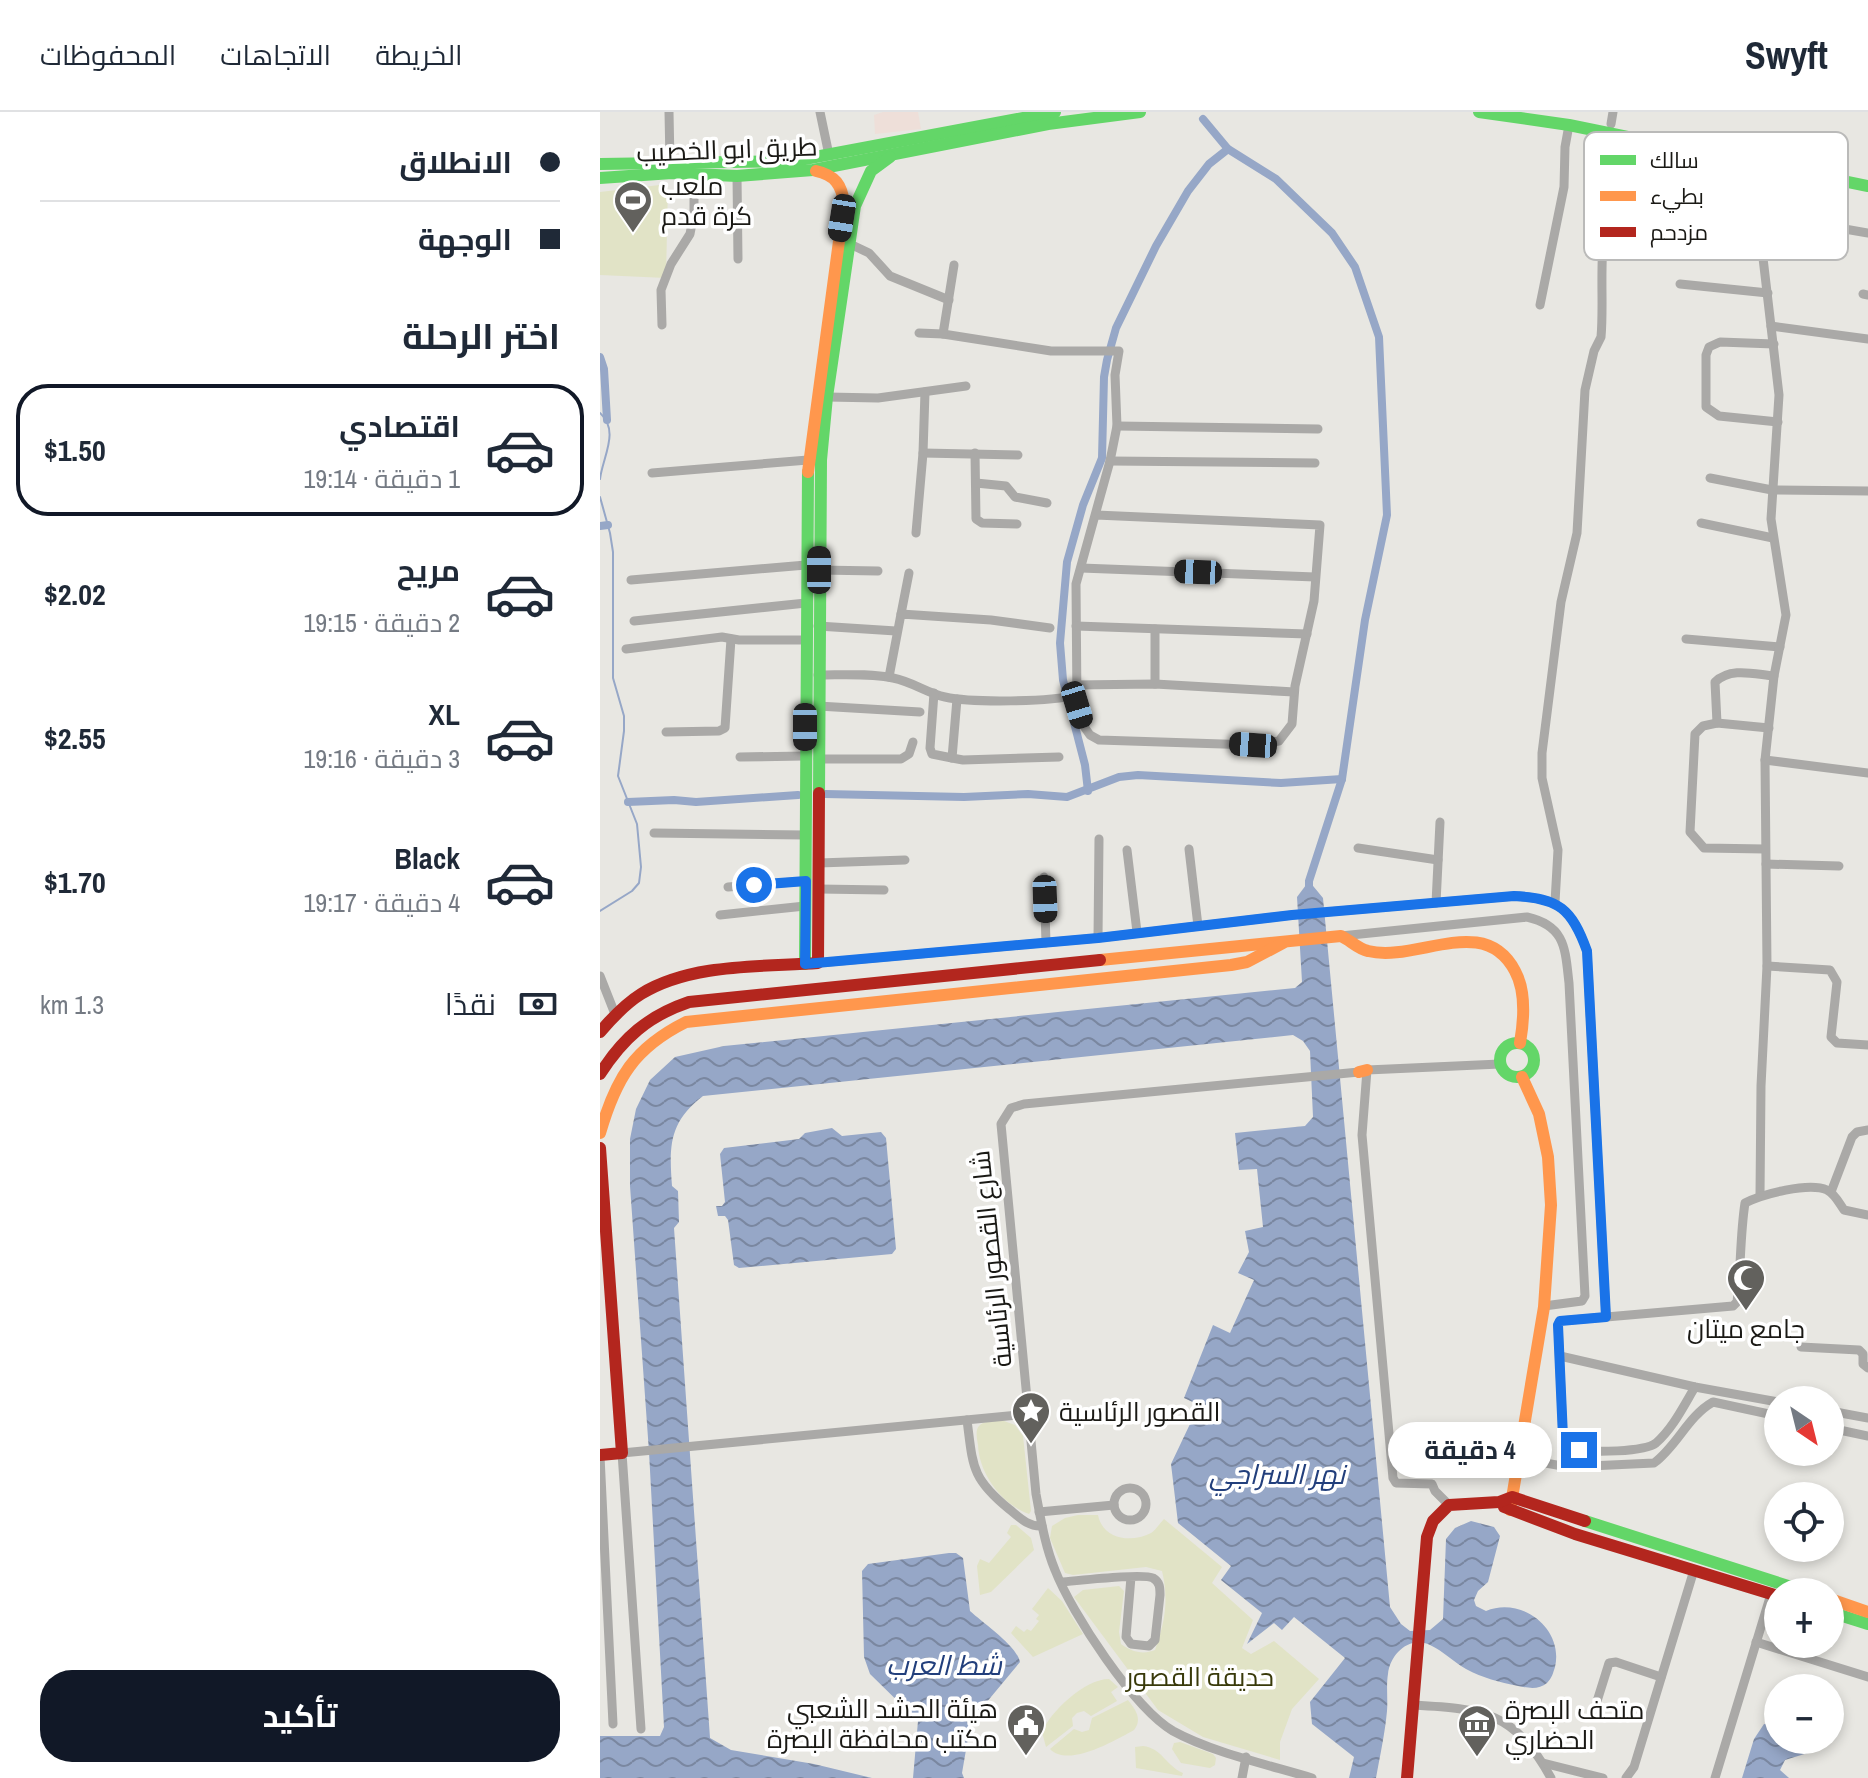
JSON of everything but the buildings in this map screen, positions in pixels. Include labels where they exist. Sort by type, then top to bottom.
[{"type":"main road","name":"طريق ابو الخصيب","points":[[600,164],[616,170],[694,175],[737,176],[813,170],[1047,119],[1055,112]]},
{"type":"main road","name":"طريق ابو الخصيب","points":[[600,178],[616,170],[670,162],[776,163],[1047,119],[1140,112]]},
{"type":"main road","points":[[1479,112],[1615,132]]},
{"type":"main road","points":[[1543,112],[1612,118],[1650,132]]},
{"type":"main road","points":[[812,964],[805,906],[805,835],[818,706],[821,460],[827,397],[861,185],[882,160],[904,152]]},
{"type":"main road","points":[[812,964],[819,863],[805,640],[808,460],[844,204],[835,177],[828,172],[813,170]]},
{"type":"main road","points":[[1848,173],[1868,177]]},
{"type":"main road","points":[[1848,182],[1868,186]]},
{"type":"main road","points":[[600,1074],[626,1036],[644,1021],[689,1002],[1338,936],[1370,951],[1480,941],[1501,948],[1514,963],[1523,993],[1520,1043]]},
{"type":"main road","points":[[600,1133],[610,1098],[627,1066],[660,1034],[686,1022],[1231,965],[1247,962],[1292,940]]},
{"type":"main road","points":[[600,1032],[615,1014],[656,986],[676,980],[812,964]]},
{"type":"main road","points":[[1520,1043],[1530,1049],[1534,1059],[1531,1070],[1522,1077],[1511,1076],[1500,1064],[1504,1048],[1520,1043]]},
{"type":"main road","points":[[1507,1503],[1544,1306],[1549,1256],[1548,1163],[1543,1127],[1537,1105],[1522,1077]]},
{"type":"main road","points":[[600,1148],[626,1453],[600,1456]]},
{"type":"main road","points":[[1507,1503],[1575,1534],[1764,1592]]},
{"type":"main road","points":[[1407,1778],[1427,1537],[1433,1521],[1449,1505],[1507,1503],[1764,1579]]},
{"type":"main road","points":[[1844,1604],[1868,1612]]},
{"type":"main road","points":[[1844,1616],[1868,1624]]},
{"type":"street","points":[[669,112],[670,162]]},
{"type":"street","points":[[820,112],[829,155]]},
{"type":"street","points":[[1540,305],[1564,187],[1569,125]]},
{"type":"street","points":[[662,325],[661,290],[671,264],[690,234],[694,213],[694,175]]},
{"type":"street","points":[[737,176],[738,259]]},
{"type":"street","points":[[1848,230],[1868,233]]},
{"type":"street","points":[[850,244],[869,253],[890,276],[949,300]]},
{"type":"street","points":[[1555,902],[1558,850],[1543,787],[1542,753],[1561,602],[1577,533],[1585,390],[1594,351],[1601,337],[1604,260]]},
{"type":"street","points":[[1760,1195],[1767,966],[1765,760],[1774,676],[1786,615],[1773,538],[1772,490],[1779,395],[1763,260]]},
{"type":"street","points":[[943,334],[954,265]]},
{"type":"street","points":[[1680,284],[1768,293]]},
{"type":"street","points":[[1771,326],[1868,339]]},
{"type":"street","points":[[919,333],[1051,351],[1119,351],[1115,375],[1117,426],[1076,584],[1072,693],[1083,725],[1090,735],[1099,740],[1263,745],[1279,741],[1292,724],[1294,692],[1307,634],[1320,525],[1096,515]]},
{"type":"street","points":[[1774,344],[1720,342],[1709,347],[1706,355],[1706,407],[1719,416],[1778,422]]},
{"type":"street","points":[[827,397],[878,398],[966,386]]},
{"type":"street","points":[[916,533],[925,392]]},
{"type":"street","points":[[1117,426],[1318,429]]},
{"type":"street","points":[[923,453],[1018,455]]},
{"type":"street","points":[[975,453],[975,517],[978,521],[1017,524]]},
{"type":"street","points":[[652,473],[808,460]]},
{"type":"street","points":[[1110,461],[1315,463]]},
{"type":"street","points":[[1710,478],[1772,490],[1868,491]]},
{"type":"street","points":[[976,483],[1006,486],[1015,497],[1047,503]]},
{"type":"street","points":[[1701,523],[1773,538]]},
{"type":"street","points":[[631,580],[806,565]]},
{"type":"street","points":[[1081,568],[1315,577]]},
{"type":"street","points":[[819,570],[878,571]]},
{"type":"street","points":[[889,677],[909,573]]},
{"type":"street","points":[[634,621],[806,603]]},
{"type":"street","points":[[901,614],[991,620],[1050,628]]},
{"type":"street","points":[[818,626],[896,631]]},
{"type":"street","points":[[1076,626],[1307,634]]},
{"type":"street","points":[[1155,629],[1155,684]]},
{"type":"street","points":[[626,649],[722,637],[805,640]]},
{"type":"street","points":[[666,732],[719,731],[725,728],[731,639]]},
{"type":"street","points":[[1686,639],[1780,647]]},
{"type":"street","points":[[1717,723],[1715,682],[1723,674],[1774,676]]},
{"type":"street","points":[[818,675],[889,677],[957,699],[1072,693],[1155,684],[1294,692]]},
{"type":"street","points":[[934,693],[932,754],[963,760],[1059,757]]},
{"type":"street","points":[[952,758],[957,699]]},
{"type":"street","points":[[818,706],[920,712]]},
{"type":"street","points":[[1765,849],[1704,848],[1690,832],[1695,734],[1703,726],[1717,723],[1769,728]]},
{"type":"street","points":[[740,757],[901,759],[909,754],[913,742]]},
{"type":"street","points":[[1765,760],[1868,773]]},
{"type":"street","points":[[1436,903],[1440,822]]},
{"type":"street","points":[[654,833],[805,835]]},
{"type":"street","points":[[1098,938],[1099,839]]},
{"type":"street","points":[[1358,848],[1438,860]]},
{"type":"street","points":[[1189,849],[1198,926]]},
{"type":"street","points":[[1127,850],[1137,932]]},
{"type":"street","points":[[819,863],[905,860]]},
{"type":"street","points":[[1766,864],[1839,866]]},
{"type":"street","points":[[1044,877],[1046,943]]},
{"type":"street","points":[[728,887],[806,881]]},
{"type":"street","points":[[819,889],[884,890]]},
{"type":"street","points":[[812,964],[1098,938],[1292,915],[1514,896],[1555,902],[1579,928],[1587,951],[1606,1317]]},
{"type":"street","points":[[720,915],[805,906]]},
{"type":"street","points":[[1338,936],[1527,917],[1552,927],[1561,938],[1569,983],[1585,1296],[1582,1301],[1544,1306]]},
{"type":"street","points":[[1767,966],[1830,970],[1837,982],[1831,1037],[1837,1043],[1868,1045]]},
{"type":"street","points":[[600,976],[615,1014]]},
{"type":"street","points":[[1449,1505],[1432,1484],[1396,1483],[1393,1478],[1362,1135],[1363,1071],[1500,1064]]},
{"type":"street","name":"شارع القصور الرئاسية","points":[[1308,1777],[1187,1738],[1154,1717],[1114,1669],[1061,1582],[1046,1544],[1039,1512],[1001,1135],[1005,1114],[1011,1108],[1024,1104],[1363,1071]]},
{"type":"street","points":[[1831,1192],[1852,1137],[1857,1132],[1868,1130]]},
{"type":"street","points":[[1695,1387],[1669,1430],[1652,1446],[1639,1450],[1579,1450],[1567,1444],[1563,1437],[1558,1325],[1560,1321],[1733,1306],[1737,1302],[1742,1261],[1745,1203],[1760,1195],[1816,1187],[1831,1192],[1844,1210],[1868,1215]]},
{"type":"street","points":[[1801,1347],[1859,1350],[1863,1354],[1863,1364],[1868,1368]]},
{"type":"street","points":[[1560,1356],[1764,1399]]},
{"type":"street","points":[[1517,1458],[1568,1467],[1654,1463],[1702,1408],[1713,1402],[1764,1413]]},
{"type":"street","points":[[641,1729],[626,1453],[1028,1414]]},
{"type":"street","points":[[1844,1414],[1868,1418]]},
{"type":"street","points":[[967,1420],[972,1464],[982,1484],[1021,1519],[1042,1526]]},
{"type":"street","points":[[1844,1431],[1868,1436]]},
{"type":"street","points":[[600,1456],[613,1724]]},
{"type":"street","points":[[1039,1512],[1114,1505]]},
{"type":"street","points":[[1626,1778],[1634,1767],[1694,1570]]},
{"type":"street","points":[[1061,1582],[1131,1577],[1149,1576],[1155,1579],[1160,1588],[1155,1640],[1149,1646],[1131,1644],[1126,1637],[1131,1577]]},
{"type":"street","points":[[1715,1778],[1764,1621]]},
{"type":"street","points":[[1756,1642],[1868,1677]]},
{"type":"street","points":[[1593,1714],[1609,1663],[1616,1662],[1661,1677]]},
{"type":"street","points":[[1413,1705],[1468,1709],[1490,1714],[1515,1730],[1530,1745],[1551,1778]]},
{"type":"street","points":[[1242,1778],[1246,1757]]},
{"type":"street","points":[[1543,1763],[1603,1778]]},
{"type":"shaded area","points":[[918,112],[921,129],[875,134],[874,115]]},
{"type":"green space","name":"ملعب كرة قدم","points":[[668,184],[666,278],[600,275],[600,192]]},
{"type":"green space","points":[[1004,1421],[1015,1425],[1023,1436],[1029,1514],[1009,1503],[993,1486],[979,1456],[978,1428],[987,1422]]},
{"type":"green space","name":"حديقة القصور","points":[[1078,1515],[1098,1515],[1106,1530],[1127,1538],[1151,1533],[1164,1519],[1222,1567],[1212,1583],[1253,1620],[1242,1648],[1251,1654],[1274,1641],[1319,1679],[1292,1709],[1280,1742],[1280,1760],[1203,1737],[1158,1710],[1074,1597],[1083,1590],[1119,1586],[1124,1591],[1119,1632],[1121,1644],[1138,1652],[1151,1652],[1155,1650],[1165,1611],[1162,1571],[1146,1567],[1073,1575],[1065,1573],[1050,1538],[1052,1526]]},
{"type":"green space","points":[[1011,1525],[1016,1525],[1031,1538],[1034,1550],[991,1592],[980,1595],[977,1566],[980,1559],[989,1563],[1011,1537],[1007,1533]]},
{"type":"green space","points":[[1048,1588],[1062,1601],[1083,1634],[1033,1657],[1011,1633],[1016,1626],[1024,1632],[1027,1629],[1031,1631],[1039,1621],[1036,1619],[1039,1615],[1032,1609]]},
{"type":"green space","points":[[1109,1679],[1118,1687],[1111,1692],[1117,1701],[1091,1716],[1084,1711],[1077,1713],[1072,1718],[1073,1726],[1046,1747],[1042,1732],[1061,1706],[1090,1684]]},
{"type":"green space","points":[[1128,1700],[1138,1718],[1134,1730],[1079,1754],[1068,1756],[1050,1749],[1074,1729],[1082,1732],[1089,1730],[1092,1718]]},
{"type":"green space","points":[[1180,1742],[1213,1754],[1215,1765],[1210,1768],[1181,1763],[1172,1749],[1174,1743]]},
{"type":"green space","points":[[1143,1746],[1160,1754],[1183,1773],[1182,1776],[1136,1768],[1135,1747]]},
{"type":"water","name":"نهر السراجي","points":[[1309,881],[1323,898],[1390,1607],[1401,1624],[1410,1631],[1430,1630],[1443,1619],[1446,1539],[1455,1528],[1471,1521],[1494,1527],[1500,1536],[1488,1582],[1474,1600],[1476,1606],[1486,1611],[1513,1608],[1526,1612],[1546,1628],[1556,1653],[1555,1667],[1549,1681],[1533,1688],[1498,1681],[1466,1669],[1430,1645],[1415,1642],[1408,1645],[1397,1653],[1387,1679],[1386,1719],[1376,1778],[1349,1778],[1354,1757],[1312,1724],[1310,1702],[1345,1658],[1294,1617],[1282,1630],[1274,1623],[1247,1644],[1262,1613],[1221,1580],[1231,1566],[1178,1523],[1171,1464],[1199,1405],[1184,1398],[1213,1325],[1230,1333],[1254,1280],[1238,1273],[1249,1252],[1245,1231],[1263,1227],[1257,1169],[1239,1170],[1235,1133],[1305,1126],[1313,1117],[1310,1051],[1303,1041],[1293,1035],[703,1096],[683,1115],[674,1136],[671,1172],[672,1186],[678,1191],[679,1222],[674,1228],[710,1738],[731,1750],[814,1764],[872,1778],[600,1778],[600,1736],[660,1736],[664,1727],[630,1186],[630,1139],[636,1109],[650,1080],[675,1057],[724,1046],[1295,988],[1302,982],[1297,897]]},
{"type":"water","points":[[832,1128],[842,1136],[881,1132],[886,1138],[896,1249],[892,1254],[739,1268],[734,1265],[728,1220],[725,1216],[718,1216],[716,1206],[722,1206],[725,1202],[720,1154],[724,1148],[799,1139],[805,1133]]},
{"type":"water","name":"شط العرب","points":[[949,1553],[963,1558],[970,1611],[1006,1642],[1020,1662],[971,1721],[962,1773],[964,1778],[913,1778],[918,1721],[870,1674],[864,1657],[862,1571],[868,1564]]},
{"type":"water","points":[[1764,1724],[1764,1754],[1804,1754],[1785,1760],[1780,1770],[1789,1778],[1742,1778],[1754,1739]]},
{"type":"waterway","points":[[1203,119],[1228,149],[1276,179],[1332,233],[1355,267],[1379,337],[1387,515],[1365,620],[1342,779],[1309,881],[1309,890]]},
{"type":"waterway","points":[[1088,791],[1085,765],[1063,680],[1060,643],[1067,562],[1083,505],[1102,458],[1107,360],[1116,328],[1156,246],[1188,191],[1209,164],[1228,149]]},
{"type":"waterway","points":[[600,357],[604,369],[607,420]]},
{"type":"waterway","points":[[600,413],[606,420],[610,436],[600,479]]},
{"type":"waterway","points":[[600,497],[613,552],[613,678],[624,716],[618,776],[637,824],[641,867],[639,883],[632,891],[600,911]]},
{"type":"waterway","points":[[600,526],[608,525]]},
{"type":"waterway","points":[[825,794],[964,797],[1028,794],[1067,797],[1119,777],[1138,775],[1281,783],[1342,779]]},
{"type":"waterway","points":[[628,802],[696,802],[798,795]]},
{"type":"traffic: fast","points":[[600,164],[794,161],[1055,112]]},
{"type":"traffic: fast","points":[[600,178],[672,173],[737,176],[813,170],[1048,124],[1140,112]]},
{"type":"traffic: fast","points":[[1479,112],[1603,132]]},
{"type":"traffic: fast","points":[[819,793],[821,460],[827,397],[855,206],[871,171],[890,157]]},
{"type":"traffic: fast","points":[[1848,182],[1868,186]]},
{"type":"traffic: fast","points":[[805,964],[808,472]]},
{"type":"traffic: fast","points":[[1517,1043],[1529,1048],[1534,1060],[1529,1072],[1517,1077],[1505,1072],[1500,1060],[1505,1048],[1517,1043]]},
{"type":"traffic: fast","points":[[1585,1521],[1764,1578]]},
{"type":"traffic: fast","points":[[1844,1616],[1868,1624]]},
{"type":"traffic: slow","points":[[808,472],[844,204],[836,182],[816,171]]},
{"type":"traffic: slow","points":[[1100,960],[1341,936],[1364,950],[1387,953],[1448,943],[1486,945],[1502,954],[1519,979],[1523,1006],[1520,1043]]},
{"type":"traffic: slow","points":[[600,1133],[613,1096],[640,1054],[686,1022],[1231,965],[1247,962],[1283,943]]},
{"type":"traffic: slow","points":[[1359,1072],[1367,1070]]},
{"type":"traffic: slow","points":[[1510,1510],[1544,1307],[1551,1205],[1548,1157],[1539,1114],[1522,1077]]},
{"type":"traffic: slow","points":[[1844,1604],[1868,1612]]},
{"type":"traffic: jam","points":[[600,1032],[635,998],[682,977],[727,968],[818,963],[819,793]]},
{"type":"traffic: jam","points":[[600,1074],[627,1039],[649,1021],[689,1002],[1100,960]]},
{"type":"traffic: jam","points":[[600,1148],[622,1453],[600,1455]]},
{"type":"traffic: jam","points":[[1407,1778],[1427,1537],[1433,1521],[1449,1505],[1499,1502],[1512,1497],[1585,1521]]},
{"type":"traffic: jam","points":[[1504,1507],[1575,1534],[1764,1592]]},
{"type":"place","name":"ملعب كرة قدم","points":[[633,234]]},
{"type":"place","name":"جامع ميتان","points":[[1746,1312]]},
{"type":"place","name":"القصور الرئاسية","points":[[1031,1445]]},
{"type":"place","name":"هيئة الحشد الشعبي مكتب محافظة البصرة","points":[[1026,1757]]},
{"type":"place","name":"متحف البصرة الحضاري","points":[[1477,1758]]},
{"type":"route","points":[[754,885],[806,881],[805,964],[1514,896],[1555,902],[1579,928],[1587,951],[1606,1317],[1560,1321],[1558,1325],[1563,1437],[1567,1444],[1579,1450]]}]
